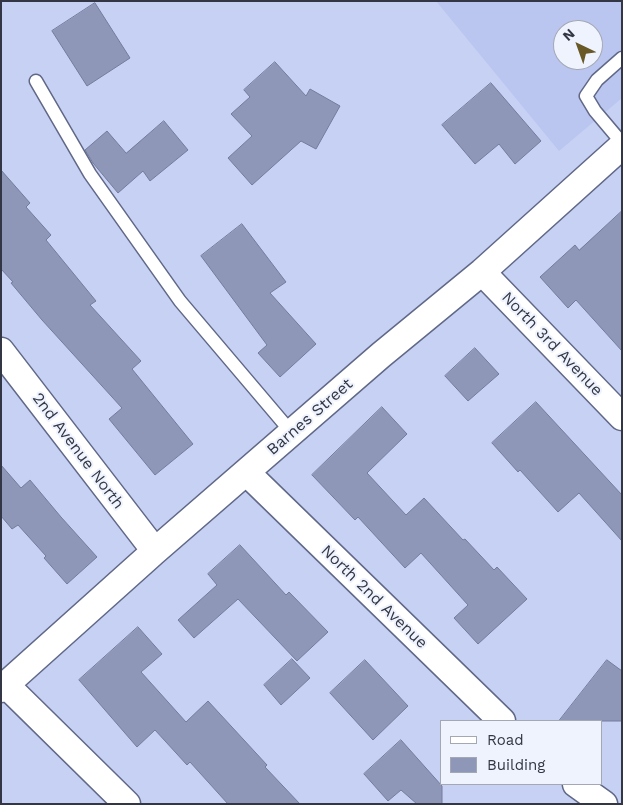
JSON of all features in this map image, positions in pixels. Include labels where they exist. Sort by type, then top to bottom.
[{"type":"street","name":"Barnes Street","points":[[4,687],[155,551],[382,355],[482,272],[622,145]]},
{"type":"street","name":"North 3rd Avenue","points":[[482,272],[622,417]]},
{"type":"street","name":"2nd Avenue North","points":[[1,350],[155,551]]},
{"type":"street","name":"North 2nd Avenue","points":[[246,472],[501,720]]},
{"type":"street","points":[[4,687],[127,804]]},
{"type":"street","points":[[577,785],[604,804]]},
{"type":"lane","points":[[622,58],[596,80],[586,96],[622,145]]},
{"type":"lane","points":[[36,81],[90,174],[180,301],[292,433]]},
{"type":"shaded area","points":[[436,1],[622,1],[622,98],[559,151]]},
{"type":"building","points":[[95,3],[130,58],[87,86],[52,31]]},
{"type":"building","points":[[275,62],[306,96],[310,89],[340,106],[316,149],[301,141],[252,185],[228,158],[252,136],[231,114],[250,97],[244,90]]},
{"type":"building","points":[[491,83],[541,141],[515,164],[499,144],[475,164],[442,125]]},
{"type":"building","points":[[164,121],[188,150],[150,181],[143,171],[118,193],[93,163],[85,150],[107,131],[126,153]]},
{"type":"building","points":[[1,170],[30,203],[26,207],[51,235],[46,240],[96,301],[90,305],[141,361],[132,369],[193,444],[155,475],[109,419],[122,408],[42,320],[1,269]]},
{"type":"building","points":[[622,211],[622,351],[576,300],[568,308],[540,277],[575,245],[579,250]]},
{"type":"building","points":[[242,224],[286,282],[270,293],[316,344],[280,377],[258,353],[267,345],[201,256]]},
{"type":"building","points":[[475,348],[499,374],[468,401],[445,376]]},
{"type":"building","points":[[536,402],[622,495],[622,541],[579,493],[558,512],[520,470],[518,472],[492,443]]},
{"type":"building","points":[[382,407],[407,434],[367,473],[406,515],[424,498],[463,540],[465,539],[494,570],[497,567],[527,599],[478,644],[454,618],[468,605],[421,553],[405,568],[358,517],[355,520],[312,475]]},
{"type":"building","points":[[1,465],[21,488],[30,480],[97,557],[67,584],[44,558],[46,556],[18,525],[12,529],[1,516]]},
{"type":"building","points":[[240,545],[286,595],[289,592],[328,632],[297,661],[238,599],[194,638],[178,620],[217,585],[208,574]]},
{"type":"building","points":[[138,627],[162,654],[141,672],[186,722],[208,701],[300,804],[228,804],[190,762],[187,765],[155,730],[137,747],[79,680]]},
{"type":"building","points":[[292,659],[310,678],[281,705],[264,685]]},
{"type":"building","points":[[365,660],[408,706],[373,740],[330,693]]},
{"type":"building","points":[[607,660],[622,671],[622,721],[560,720]]},
{"type":"building","points":[[401,740],[442,786],[442,804],[417,804],[401,790],[388,801],[364,774]]}]
